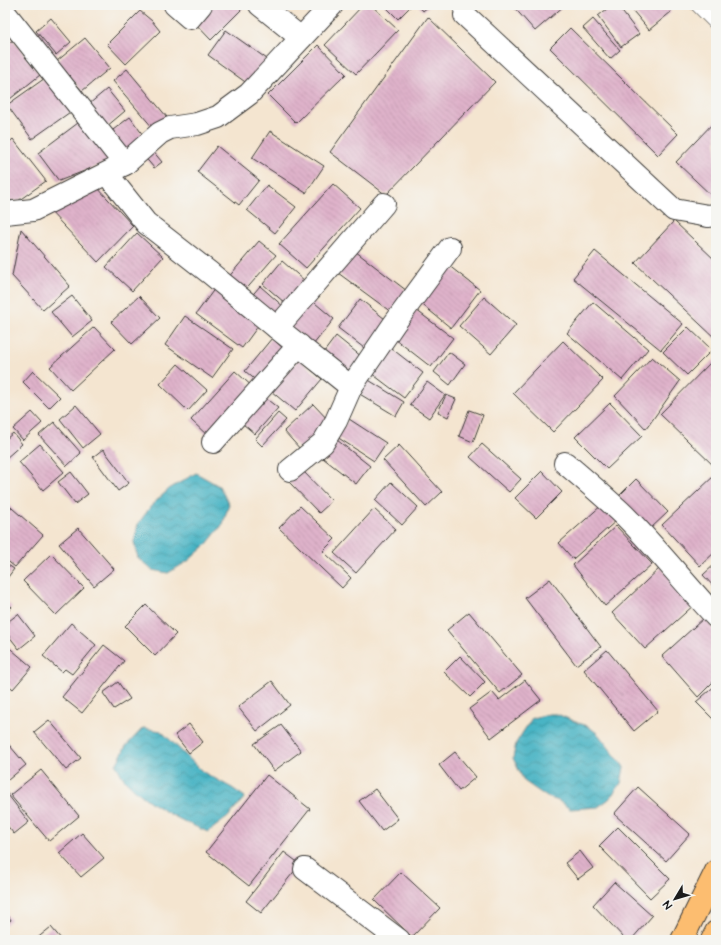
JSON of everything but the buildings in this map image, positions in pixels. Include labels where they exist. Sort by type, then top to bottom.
[{"type":"highway","points":[[682,940],[716,871]]},
{"type":"highway","points":[[712,940],[716,932]]},
{"type":"street","points":[[175,5],[190,18],[201,5]]},
{"type":"street","points":[[260,5],[301,38]]},
{"type":"street","points":[[5,213],[33,210],[116,169],[160,133],[170,128],[197,124],[218,117],[249,94],[332,5]]},
{"type":"street","points":[[5,13],[116,169],[146,223],[352,387]]},
{"type":"street","points":[[465,15],[674,210],[708,216],[716,215]]},
{"type":"street","points":[[277,328],[384,204]]},
{"type":"street","points":[[290,470],[323,442],[336,421],[352,387],[394,324],[450,248]]},
{"type":"street","points":[[212,442],[299,345]]},
{"type":"street","points":[[565,463],[624,516],[670,564],[698,598],[716,616]]},
{"type":"street","points":[[305,869],[400,940]]},
{"type":"lane","points":[[697,5],[716,24]]},
{"type":"water","points":[[196,473],[219,486],[229,504],[223,524],[206,545],[188,561],[168,573],[152,570],[138,558],[134,542],[138,524],[151,506],[169,489]]},
{"type":"water","points":[[549,714],[557,714],[588,726],[598,734],[624,767],[621,783],[609,799],[598,807],[570,809],[559,801],[547,797],[524,781],[513,758],[516,743],[532,718]]},
{"type":"water","points":[[143,728],[161,731],[203,772],[245,797],[228,817],[208,832],[163,810],[142,796],[124,779],[116,765],[126,746]]}]
